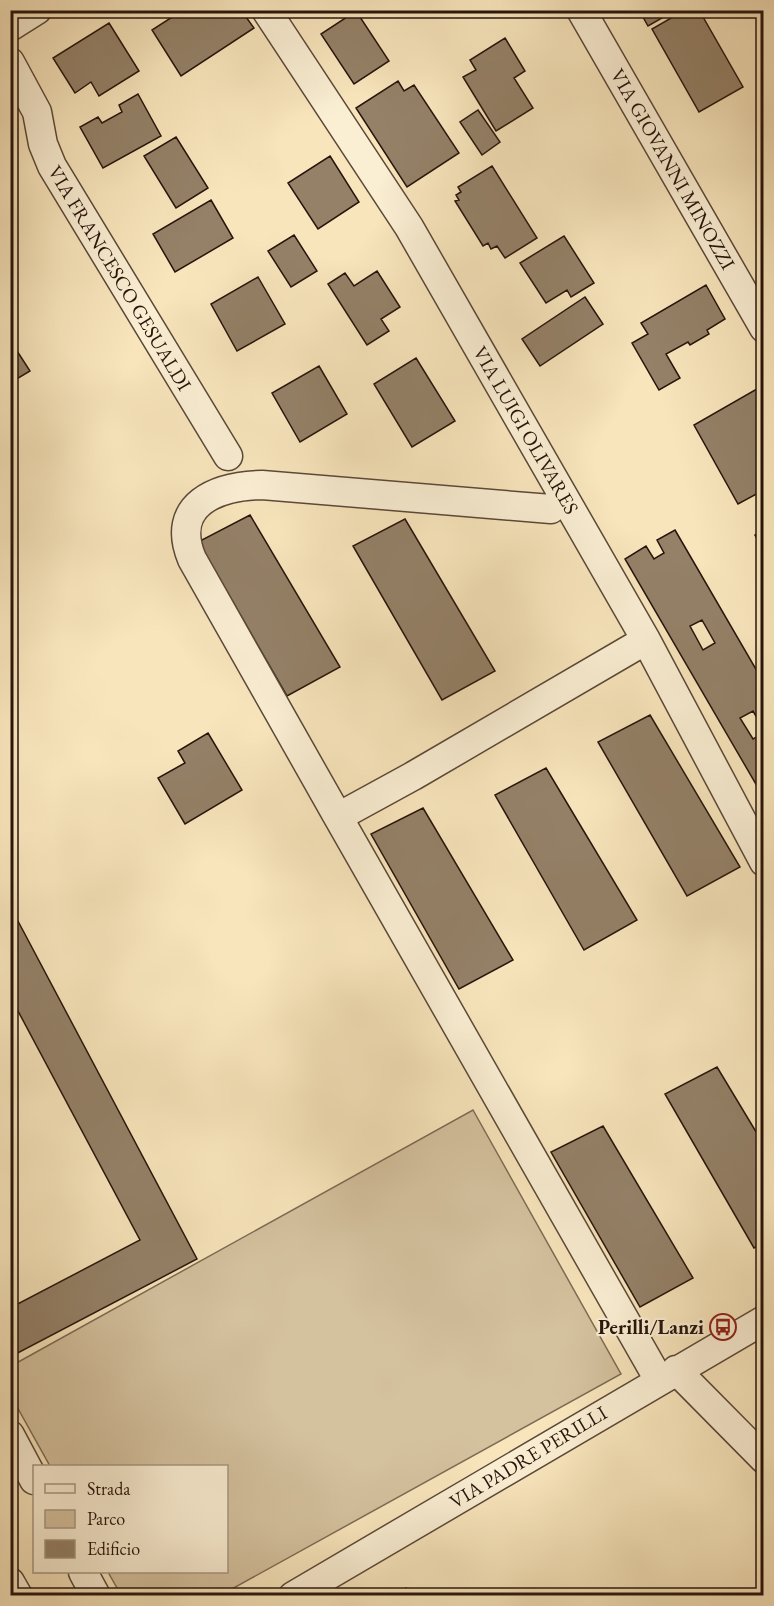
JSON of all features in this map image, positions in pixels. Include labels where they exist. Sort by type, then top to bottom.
[{"type":"street","points":[[10,27],[37,10]]},
{"type":"street","name":"VIA LUIGI OLIVARES","points":[[266,10],[409,227],[646,640],[764,862]]},
{"type":"street","name":"VIA GIOVANNI MINOZZI","points":[[581,10],[764,328]]},
{"type":"street","name":"VIA FRANCESCO GESUALDI","points":[[10,62],[37,112],[43,144],[52,166],[228,456]]},
{"type":"street","points":[[551,509],[262,485],[222,489],[203,500],[191,514],[187,542],[192,559],[338,817],[668,1375],[764,1459]]},
{"type":"street","points":[[338,817],[423,771],[646,640]]},
{"type":"street","name":"VIA PADRE PERILLI","points":[[292,1596],[764,1320]]},
{"type":"street","points":[[10,1435],[33,1478]]},
{"type":"street","points":[[84,1573],[96,1596]]},
{"type":"street","points":[[10,1582],[18,1596]]},
{"type":"green space","points":[[473,1110],[621,1374],[221,1595],[121,1595],[109,1573],[228,1573],[228,1465],[49,1465],[11,1396],[11,1366]]},
{"type":"building","points":[[183,10],[241,10],[254,28],[181,76],[152,30]]},
{"type":"building","points":[[639,10],[676,10],[648,26]]},
{"type":"building","points":[[685,10],[699,10],[743,87],[699,112],[652,29]]},
{"type":"building","points":[[356,11],[389,61],[354,84],[321,34]]},
{"type":"building","points":[[109,23],[139,71],[99,96],[91,82],[75,93],[53,58]]},
{"type":"building","points":[[505,38],[525,71],[514,78],[533,108],[496,131],[463,77],[476,70],[470,60]]},
{"type":"building","points":[[398,81],[404,91],[414,85],[459,153],[407,187],[356,108]]},
{"type":"building","points":[[138,94],[161,136],[103,168],[80,127],[98,117],[102,123],[122,112],[119,105]]},
{"type":"building","points":[[478,110],[500,142],[482,155],[460,122]]},
{"type":"building","points":[[176,137],[208,188],[176,208],[144,156]]},
{"type":"building","points":[[330,156],[359,202],[318,229],[288,183]]},
{"type":"building","points":[[492,166],[537,238],[505,258],[497,246],[491,249],[488,243],[483,246],[455,201],[459,200],[456,195],[461,192],[458,187]]},
{"type":"building","points":[[211,200],[233,238],[175,272],[153,234]]},
{"type":"building","points":[[294,235],[317,271],[291,287],[268,251]]},
{"type":"building","points":[[564,236],[594,283],[571,297],[567,290],[546,303],[520,263]]},
{"type":"building","points":[[377,271],[400,307],[381,319],[389,331],[367,345],[328,284],[345,273],[354,286]]},
{"type":"building","points":[[258,277],[285,324],[237,351],[211,304]]},
{"type":"building","points":[[706,285],[725,319],[707,330],[709,334],[690,345],[688,342],[666,354],[680,378],[659,390],[632,343],[648,334],[641,323]]},
{"type":"building","points":[[585,297],[603,324],[540,366],[522,339]]},
{"type":"building","points":[[10,340],[30,371],[10,383]]},
{"type":"building","points":[[416,358],[455,421],[412,447],[374,384]]},
{"type":"building","points":[[319,366],[347,414],[300,442],[272,393]]},
{"type":"building","points":[[762,386],[764,490],[738,504],[694,425]]},
{"type":"building","points":[[250,515],[340,667],[287,696],[198,542]]},
{"type":"building","points":[[405,519],[495,671],[442,700],[353,546]]},
{"type":"building","points":[[675,530],[764,683],[764,730],[753,711],[740,718],[753,739],[764,733],[764,798],[625,559],[646,546],[654,559],[664,553],[657,540]],"holes":[[[702,620],[715,643],[703,650],[690,626]]]},
{"type":"building","points":[[764,531],[764,551],[755,535]]},
{"type":"building","points":[[650,715],[740,867],[687,896],[598,742]]},
{"type":"building","points":[[208,733],[242,790],[185,824],[158,778],[185,763],[178,751]]},
{"type":"building","points":[[546,768],[637,920],[584,950],[495,795]]},
{"type":"building","points":[[423,808],[513,960],[459,989],[371,834]]},
{"type":"building","points":[[10,906],[197,1259],[10,1357],[10,1308],[140,1240],[10,996]]},
{"type":"building","points":[[717,1067],[764,1145],[764,1243],[754,1248],[665,1094]]},
{"type":"building","points":[[603,1126],[693,1278],[640,1307],[551,1152]]},
{"type":"building","points":[[406,1588],[410,1596],[393,1596]]},
{"type":"place","name":"Perilli/Lanzi","points":[[723,1327]]}]
